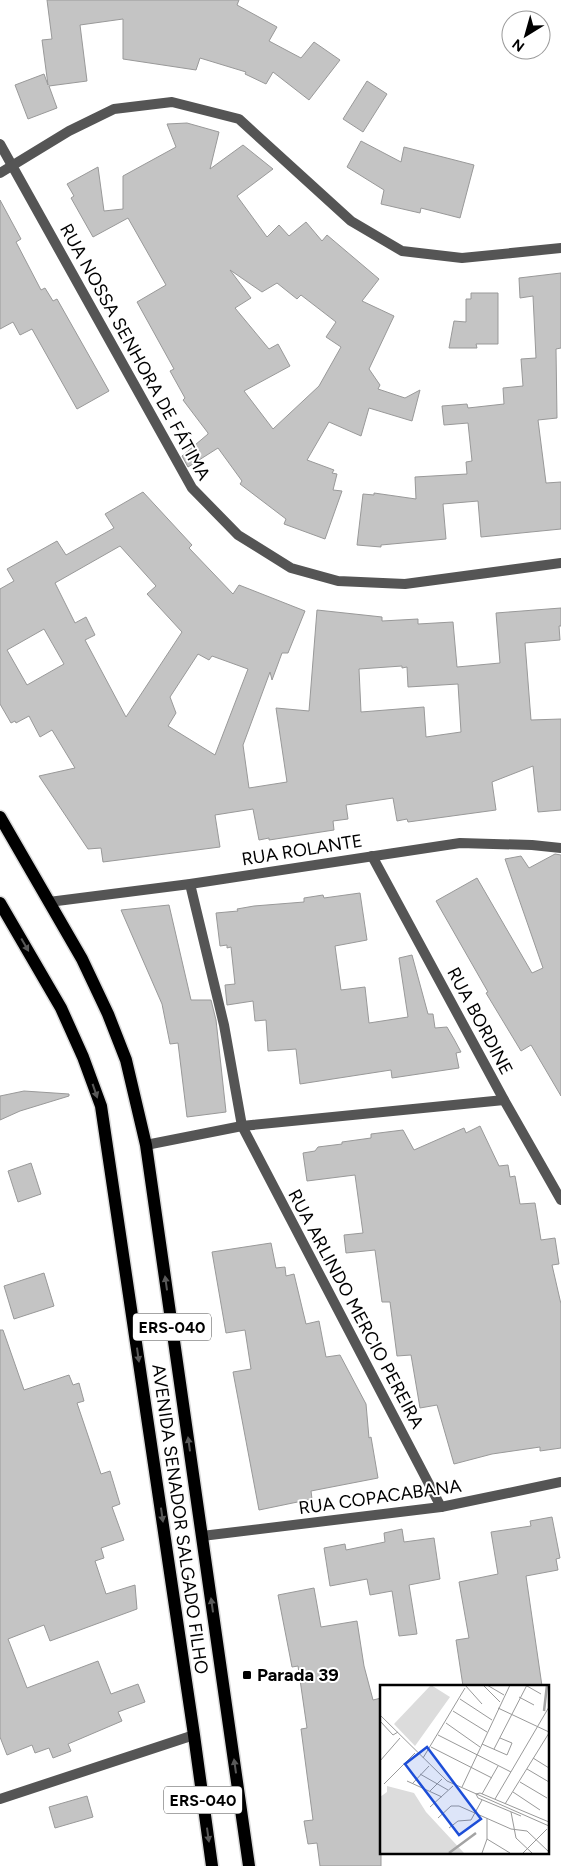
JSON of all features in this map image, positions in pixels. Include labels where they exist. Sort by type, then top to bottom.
[{"type":"main road","name":"AVENIDA SENADOR SALGADO FILHO","points":[[0,818],[82,959],[108,1014],[126,1060],[146,1145],[249,1866]]},
{"type":"main road","name":"AVENIDA SENADOR SALGADO FILHO","points":[[0,903],[61,1008],[83,1057],[101,1106],[212,1866]]},
{"type":"street","points":[[0,173],[69,131],[114,109],[172,102],[240,119],[351,221],[402,251],[462,258],[561,248]]},
{"type":"street","name":"RUA NOSSA SENHORA DE FÁTIMA","points":[[0,144],[192,488],[238,536],[292,568],[338,581],[405,584],[561,563]]},
{"type":"street","name":"RUA ROLANTE","points":[[48,902],[190,884],[460,844],[532,845],[561,848]]},
{"type":"street","name":"RUA BORDINE","points":[[372,856],[504,1100],[561,1200]]},
{"type":"street","name":"RUA ARLINDO MERCIO PEREIRA","points":[[190,884],[224,1025],[242,1126],[441,1507]]},
{"type":"street","points":[[146,1145],[242,1126],[504,1100]]},
{"type":"street","name":"RUA COPACABANA","points":[[202,1536],[441,1507],[561,1482]]},
{"type":"street","points":[[0,1799],[194,1735]]},
{"type":"building","points":[[47,0],[239,0],[237,5],[277,27],[269,41],[301,58],[314,42],[340,60],[309,100],[273,72],[266,84],[245,74],[246,72],[200,58],[196,70],[123,59],[123,19],[80,25],[87,81],[49,86],[57,108],[28,119],[15,85],[44,74],[48,85],[42,40],[52,39]]},
{"type":"building","points":[[367,81],[387,94],[363,132],[343,119]]},
{"type":"building","points":[[187,123],[219,132],[210,169],[243,145],[273,169],[237,196],[267,237],[279,225],[289,236],[306,222],[322,241],[327,235],[379,279],[362,301],[394,316],[369,369],[380,385],[378,389],[405,398],[420,390],[412,421],[369,408],[361,436],[329,422],[307,460],[334,470],[332,473],[337,474],[333,490],[342,491],[325,539],[284,524],[286,519],[240,484],[242,481],[218,448],[188,467],[182,456],[208,433],[183,400],[185,398],[170,371],[174,369],[137,302],[166,285],[128,218],[93,237],[71,198],[74,196],[67,184],[98,167],[104,211],[123,209],[123,176],[176,147],[167,124]],"holes":[[[230,270],[262,292],[277,283],[297,299],[301,295],[336,322],[326,337],[341,347],[319,386],[273,429],[244,391],[290,366],[278,344],[269,349],[235,308],[251,298]]]},
{"type":"building","points":[[361,141],[401,162],[404,147],[474,165],[460,218],[421,208],[420,213],[381,204],[384,190],[347,167]]},
{"type":"building","points":[[0,200],[21,239],[16,242],[41,290],[45,288],[53,301],[57,299],[109,391],[77,409],[32,329],[20,335],[13,322],[0,329]]},
{"type":"building","points":[[561,273],[561,348],[556,349],[557,418],[538,420],[546,483],[561,482],[561,529],[481,537],[478,501],[443,504],[446,539],[381,545],[381,547],[357,545],[363,494],[374,495],[374,493],[416,499],[415,477],[467,474],[466,462],[472,461],[468,423],[444,425],[442,406],[467,404],[468,408],[504,404],[503,388],[523,386],[521,359],[536,358],[533,296],[520,298],[519,278]]},
{"type":"building","points":[[471,293],[498,293],[498,344],[476,344],[477,348],[449,348],[454,321],[466,322],[466,299],[471,299]]},
{"type":"building","points":[[143,492],[192,545],[189,548],[233,594],[239,585],[305,611],[288,653],[282,653],[272,680],[270,672],[243,745],[249,788],[287,782],[276,708],[309,711],[317,610],[382,617],[382,621],[418,619],[418,624],[453,622],[457,667],[500,663],[496,613],[561,608],[560,640],[525,643],[531,720],[561,719],[561,810],[538,812],[533,766],[492,782],[496,810],[408,822],[407,819],[397,821],[393,798],[346,805],[348,819],[333,821],[334,830],[259,840],[253,809],[215,815],[220,847],[103,862],[101,848],[88,849],[39,776],[75,768],[52,730],[40,737],[29,716],[16,723],[15,721],[11,723],[0,704],[0,589],[14,581],[7,569],[57,541],[66,555],[114,528],[105,514]],"holes":[[[120,546],[156,586],[147,594],[182,632],[126,717],[85,640],[95,635],[86,617],[75,623],[55,583]],[[44,629],[64,664],[27,685],[7,650]],[[198,654],[209,660],[212,656],[248,669],[215,755],[168,726],[176,713],[170,697]],[[407,667],[408,687],[458,684],[461,732],[426,737],[424,707],[361,712],[359,669]]]},
{"type":"building","points":[[555,854],[561,855],[561,1096],[531,1045],[521,1051],[486,993],[488,992],[436,901],[477,878],[532,973],[543,968],[505,859],[521,856],[529,868]]},
{"type":"building","points":[[360,893],[367,940],[335,946],[341,990],[365,987],[369,1023],[408,1017],[399,958],[412,955],[428,1014],[433,1014],[435,1028],[447,1027],[461,1052],[456,1053],[459,1068],[392,1078],[391,1070],[300,1084],[296,1049],[268,1051],[266,1020],[255,1021],[253,1001],[227,1005],[225,985],[235,984],[231,947],[227,948],[227,945],[220,946],[216,913],[238,911],[237,909],[254,906],[304,902],[304,898],[323,895],[324,898]]},
{"type":"building","points":[[169,905],[191,1000],[211,1000],[216,1020],[226,1112],[187,1117],[178,1043],[170,1044],[162,1004],[121,910]]},
{"type":"building","points":[[24,1091],[69,1094],[69,1096],[20,1111],[0,1120],[0,1096]]},
{"type":"building","points":[[480,1126],[499,1166],[508,1165],[510,1177],[515,1176],[520,1204],[535,1203],[541,1240],[555,1238],[559,1264],[552,1265],[561,1304],[561,1448],[540,1451],[540,1447],[492,1454],[454,1464],[437,1405],[420,1408],[411,1355],[397,1356],[390,1302],[382,1302],[375,1250],[346,1253],[344,1235],[363,1233],[355,1175],[307,1181],[303,1153],[315,1151],[318,1147],[371,1138],[371,1134],[403,1130],[414,1150],[464,1128],[466,1133]]},
{"type":"building","points":[[31,1163],[41,1194],[18,1202],[8,1171]]},
{"type":"building","points":[[271,1243],[276,1268],[285,1267],[286,1276],[294,1274],[306,1324],[319,1321],[326,1357],[340,1355],[366,1404],[369,1438],[371,1437],[378,1478],[311,1491],[312,1499],[259,1510],[233,1372],[251,1369],[245,1330],[226,1333],[212,1252]]},
{"type":"building","points":[[44,1273],[54,1306],[14,1319],[4,1286]]},
{"type":"building","points":[[0,1330],[3,1330],[24,1390],[69,1375],[73,1385],[79,1383],[84,1401],[77,1403],[101,1474],[110,1471],[120,1504],[112,1507],[124,1540],[101,1548],[104,1558],[95,1561],[106,1594],[135,1585],[137,1609],[50,1641],[44,1625],[8,1639],[27,1688],[98,1661],[111,1694],[138,1684],[145,1702],[118,1712],[122,1721],[68,1744],[71,1751],[53,1758],[49,1748],[35,1753],[32,1745],[7,1755],[0,1737]]},
{"type":"building","points":[[552,1517],[560,1558],[556,1559],[558,1570],[526,1576],[542,1685],[463,1685],[456,1640],[469,1638],[459,1582],[498,1574],[491,1532],[531,1526],[530,1521]]},
{"type":"building","points":[[402,1529],[404,1542],[434,1538],[440,1579],[409,1585],[417,1634],[399,1636],[392,1591],[370,1595],[367,1579],[330,1586],[324,1548],[345,1544],[346,1550],[385,1542],[384,1533]]},
{"type":"building","points":[[314,1588],[321,1627],[357,1621],[364,1666],[373,1700],[380,1698],[381,1866],[320,1866],[317,1843],[308,1844],[304,1821],[313,1820],[301,1729],[307,1728],[298,1666],[292,1667],[278,1595]]},
{"type":"building","points":[[87,1796],[93,1817],[55,1828],[49,1807]]},
{"type":"place","name":"Parada 39","points":[[247,1675]]}]
